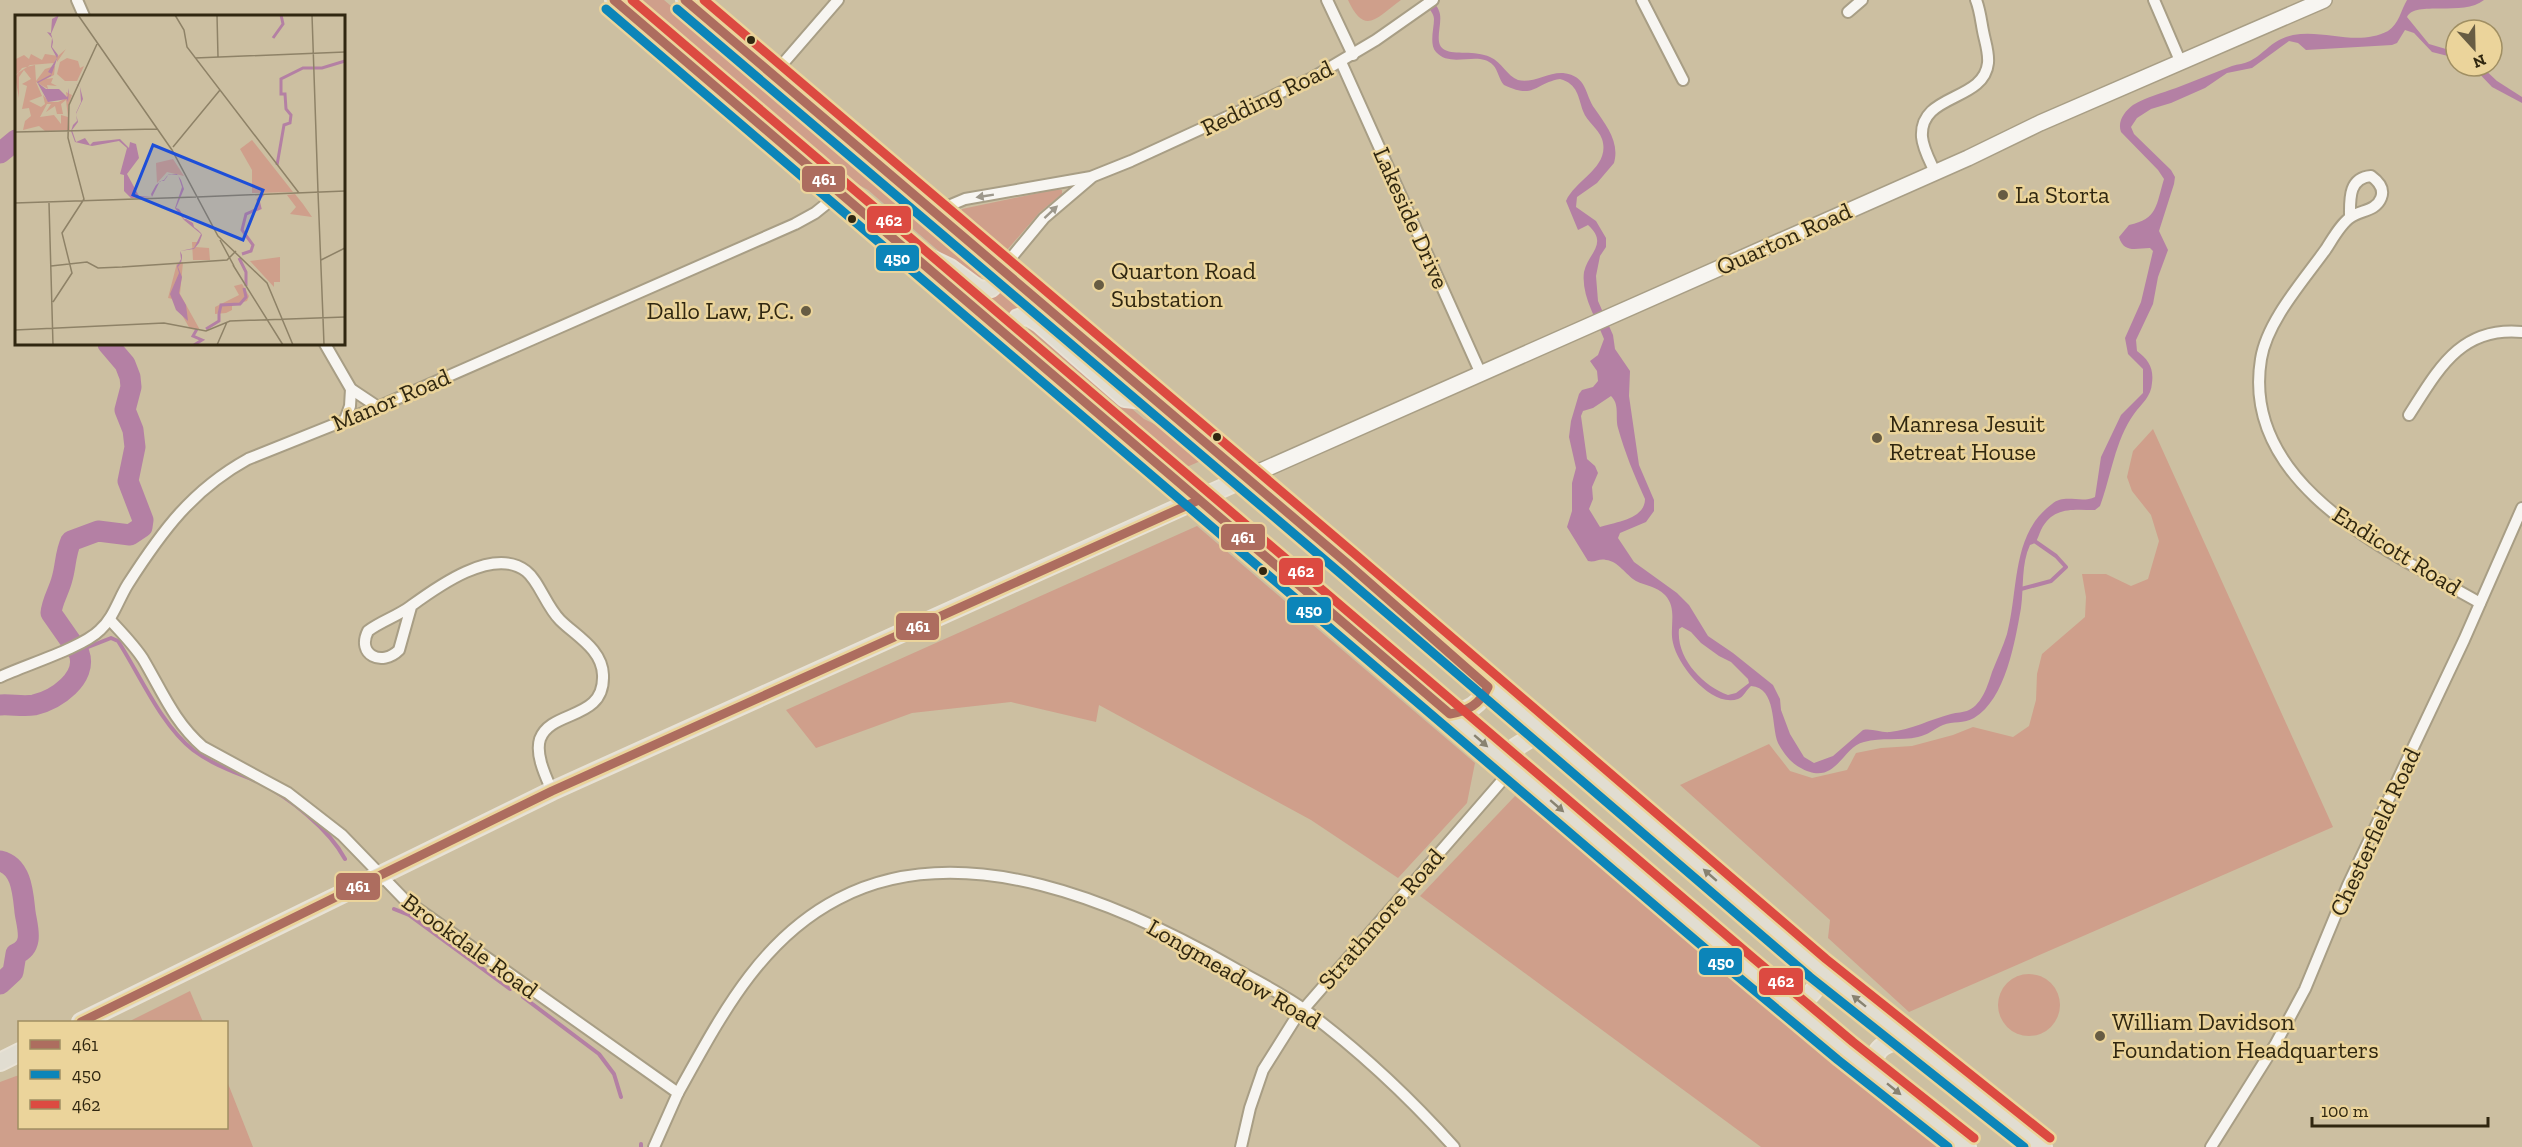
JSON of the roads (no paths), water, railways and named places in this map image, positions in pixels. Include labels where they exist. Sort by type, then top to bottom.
[{"type":"main road","points":[[614,0],[1008,334],[1784,999],[1967,1147]]},
{"type":"main road","points":[[685,0],[1348,564],[1488,687],[1818,968],[2043,1147]]},
{"type":"main road","points":[[903,245],[950,268],[983,290],[991,288],[1001,270]]},
{"type":"main road","points":[[1008,334],[1018,318],[1028,316],[1125,398],[1154,401]]},
{"type":"main road","points":[[85,1021],[552,791],[1245,478]]},
{"type":"main road","points":[[1450,714],[1467,711],[1483,700],[1488,687]]},
{"type":"main road","points":[[1513,768],[1516,747],[1532,737],[1547,737]]},
{"type":"main road","points":[[1784,999],[1810,995],[1819,984],[1818,968]]},
{"type":"main road","points":[[1873,1073],[1874,1057],[1878,1048],[1904,1038]]},
{"type":"main road","points":[[0,1062],[18,1053]]},
{"type":"street","points":[[77,0],[84,15]]},
{"type":"street","points":[[774,75],[838,0]]},
{"type":"street","points":[[1328,0],[1353,55]]},
{"type":"street","name":"Redding Road","points":[[934,212],[965,199],[1091,177],[1244,111],[1341,62],[1433,0]]},
{"type":"street","points":[[1642,0],[1683,80]]},
{"type":"street","points":[[1848,12],[1862,0]]},
{"type":"street","points":[[1935,172],[1922,137],[1927,118],[1931,111],[1940,104],[1979,82],[1988,65],[1988,55],[1976,0]]},
{"type":"street","points":[[2154,0],[2181,63]]},
{"type":"street","name":"Quarton Road","points":[[1245,478],[2324,0]]},
{"type":"street","name":"Lakeside Drive","points":[[1341,62],[1480,374]]},
{"type":"street","name":"Redding Road","points":[[1001,270],[1044,218],[1091,177]]},
{"type":"street","name":"Manor Road","points":[[0,677],[83,642],[98,633],[110,620],[127,585],[182,509],[204,488],[248,459],[378,407],[795,224],[815,213],[840,192]]},
{"type":"street","name":"Endicott Road","points":[[2350,217],[2288,304],[2262,351],[2260,393],[2268,430],[2289,467],[2321,502],[2344,522],[2480,603]]},
{"type":"street","points":[[2409,415],[2446,360],[2464,345],[2490,333],[2522,332]]},
{"type":"street","points":[[326,345],[351,389],[378,407]]},
{"type":"street","points":[[345,420],[350,406],[351,389]]},
{"type":"street","name":"Chesterfield Road","points":[[2211,1147],[2275,1045],[2305,989],[2348,885],[2522,508]]},
{"type":"street","points":[[411,607],[399,650],[386,659],[376,658],[369,653],[364,638],[368,631],[411,607],[431,591],[473,569],[489,565],[515,566],[527,572],[555,615],[598,656],[603,675],[599,695],[592,705],[582,712],[545,730],[540,739],[541,758],[552,791]]},
{"type":"street","name":"Brookdale Road","points":[[110,620],[131,642],[166,703],[191,737],[222,759],[288,793],[342,835],[404,899],[678,1093]]},
{"type":"street","name":"Strathmore Road","points":[[1241,1147],[1250,1108],[1263,1070],[1287,1030],[1303,1008],[1513,768]]},
{"type":"street","name":"Longmeadow Road","points":[[678,1093],[742,984],[774,947],[804,922],[838,899],[880,883],[913,875],[936,873],[993,877],[1049,888],[1099,904],[1173,934],[1303,1008],[1403,1093],[1454,1147]]},
{"type":"street","points":[[654,1147],[678,1093]]},
{"type":"waterway","points":[[0,153],[15,141]]},
{"type":"waterway","points":[[0,705],[30,706],[43,702],[60,693],[75,679],[79,671],[81,662],[79,653],[51,613],[71,541],[98,531],[130,535],[142,527],[143,520],[128,481],[135,447],[133,430],[125,410],[131,387],[130,377],[125,364],[109,345]]},
{"type":"waterway","points":[[2021,589],[2051,581],[2066,567],[2056,556],[2033,540]]},
{"type":"waterway","points":[[78,651],[111,638],[118,641],[152,699],[181,740],[208,760],[270,788],[295,805],[319,825],[345,859]]},
{"type":"waterway","points":[[0,861],[13,869],[20,882],[28,936],[26,946],[16,954],[13,972],[0,984]]},
{"type":"waterway","points":[[394,909],[409,915],[510,989]]},
{"type":"waterway","points":[[523,997],[599,1054],[614,1074],[621,1097]]},
{"type":"place","name":"La Storta","points":[[2003,195]]},
{"type":"place","name":"Quarton Road Substation","points":[[1099,285]]},
{"type":"place","name":"Dallo Law, P.C.","points":[[806,311]]},
{"type":"place","name":"Manresa Jesuit Retreat House","points":[[1877,438]]},
{"type":"place","name":"William Davidson Foundation Headquarters","points":[[2100,1036]]}]
